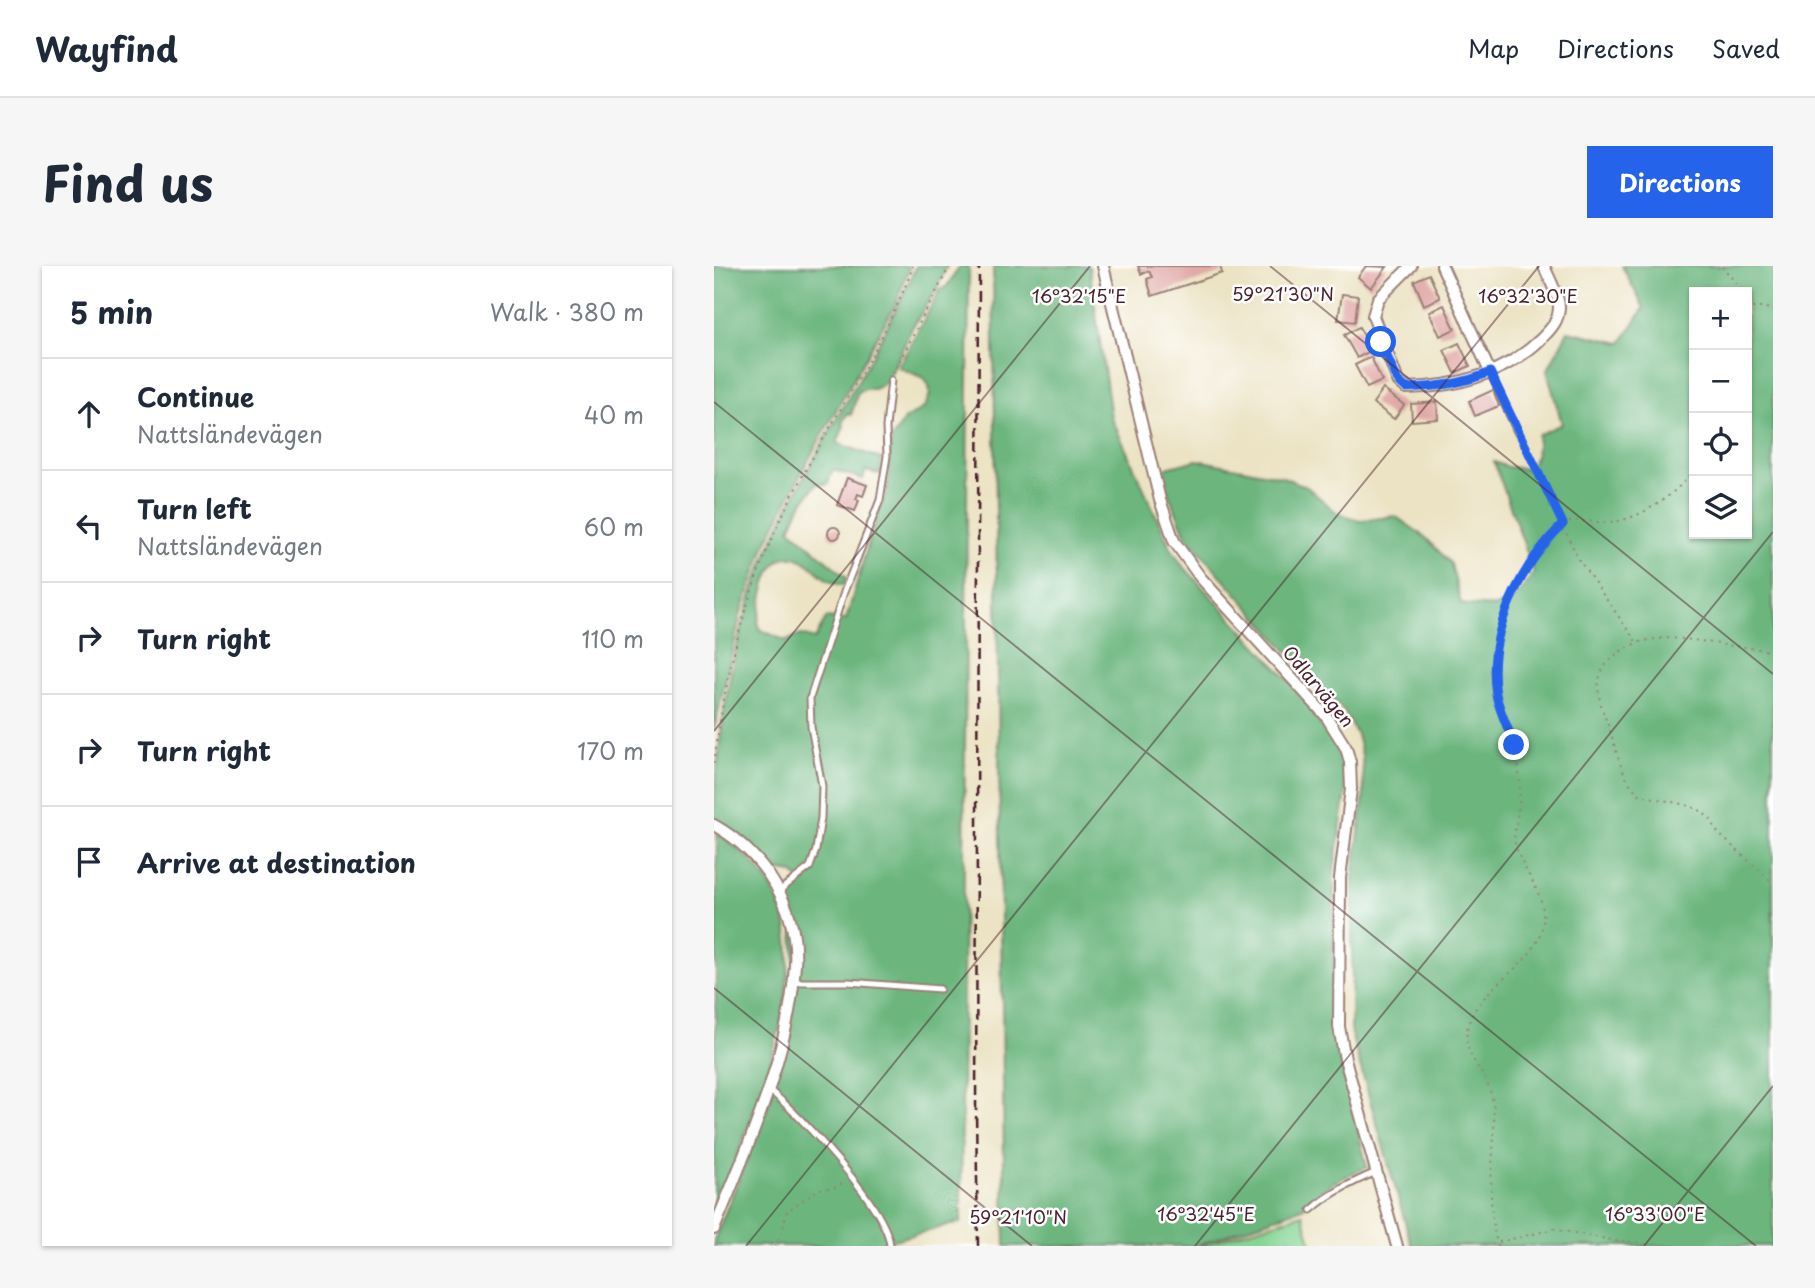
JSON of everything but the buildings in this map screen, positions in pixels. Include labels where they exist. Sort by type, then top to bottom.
[{"type":"street","name":"Odlarvägen","points":[[1103,266],[1160,500],[1174,541],[1200,577],[1334,725],[1346,748],[1350,762],[1351,789],[1340,878],[1339,1027],[1345,1059],[1396,1246]]},
{"type":"street","points":[[1411,266],[1378,299],[1373,316],[1398,381],[1406,388],[1473,380],[1526,353],[1554,326],[1559,305],[1544,266]]},
{"type":"street","points":[[1442,266],[1490,372]]},
{"type":"street","points":[[714,825],[742,843],[754,855],[779,891],[793,937],[795,964],[786,1020],[768,1089],[714,1229]]},
{"type":"lane","points":[[1490,372],[1517,432]]},
{"type":"lane","points":[[779,891],[810,867],[816,850],[822,786],[811,727],[810,698],[844,592],[880,499],[887,456],[886,427],[891,380]]},
{"type":"lane","points":[[792,982],[848,982],[940,989]]},
{"type":"lane","points":[[768,1089],[784,1101],[851,1177],[890,1238],[890,1246]]},
{"type":"lane","points":[[1311,1210],[1340,1190],[1376,1172]]},
{"type":"path","points":[[714,763],[730,663],[743,613],[770,542],[898,304],[913,266]]},
{"type":"path","points":[[891,380],[903,351],[950,266]]},
{"type":"path","points":[[1722,266],[1739,287]]},
{"type":"path","points":[[1753,308],[1773,310]]},
{"type":"path","points":[[1517,432],[1579,560],[1637,643]]},
{"type":"path","points":[[1644,1246],[1638,1242],[1617,1241],[1554,1229],[1497,1244],[1490,1212],[1493,1103],[1487,1082],[1467,1050],[1465,1037],[1477,1005],[1493,986],[1532,951],[1541,937],[1543,911],[1534,882],[1519,856],[1513,834],[1517,816],[1518,764],[1496,696],[1494,654],[1503,614],[1540,550],[1563,524],[1573,520],[1604,522],[1627,519],[1668,496],[1689,476]]},
{"type":"path","points":[[1773,652],[1750,646],[1662,638],[1637,643],[1620,651],[1606,664],[1598,685],[1603,712],[1627,780],[1641,795],[1701,811],[1711,820],[1718,833],[1773,883]]},
{"type":"path","points":[[775,1246],[787,1211],[819,1189],[836,1187],[851,1177]]},
{"type":"green space","points":[[714,266],[910,266],[896,303],[805,466],[767,541],[741,613],[714,730]]},
{"type":"green space","points":[[916,266],[947,266],[936,290],[912,328],[887,382],[874,389],[858,392],[851,415],[847,414],[842,423],[844,426],[837,443],[881,459],[880,474],[865,471],[863,479],[833,470],[827,484],[816,484],[799,508],[790,529],[847,578],[844,585],[826,579],[802,560],[790,557],[780,559],[768,577],[758,622],[759,629],[786,641],[801,635],[815,639],[826,618],[846,620],[887,490],[891,440],[904,420],[925,407],[930,394],[924,378],[898,367],[940,290],[947,286],[960,266],[969,266],[961,1222],[883,1243],[881,1246],[714,1246],[714,1240],[770,1102],[795,985],[793,916],[788,893],[790,888],[800,881],[793,873],[775,870],[748,841],[714,818],[720,738],[734,660],[743,621],[770,546],[803,479],[902,298]]},
{"type":"green space","points":[[993,266],[1089,266],[1111,417],[1171,548],[1182,565],[1330,725],[1340,746],[1345,768],[1346,792],[1334,871],[1333,1016],[1336,1042],[1367,1167],[1324,1189],[1303,1208],[1195,1246],[1005,1246]]},
{"type":"green space","points":[[1622,266],[1773,266],[1773,1246],[1412,1246],[1351,1034],[1353,878],[1364,794],[1362,755],[1357,735],[1344,711],[1303,669],[1186,536],[1159,470],[1197,460],[1283,477],[1307,487],[1336,512],[1360,521],[1395,516],[1425,537],[1451,564],[1461,604],[1505,604],[1518,594],[1534,572],[1494,462],[1528,469],[1536,456],[1538,435],[1562,424],[1547,371],[1568,331],[1621,343],[1644,308]]},
{"type":"green space","points":[[717,833],[754,864],[775,893],[788,938],[788,976],[782,1017],[771,1060],[714,1212]]},
{"type":"green space","points":[[1303,1214],[1312,1246],[1199,1246]]},
{"type":"railway","points":[[978,1246],[976,1110],[979,266]]},
{"type":"route","points":[[1381,342],[1398,381],[1406,388],[1448,385],[1473,380],[1490,372],[1563,524],[1550,536],[1525,574],[1503,614],[1498,632],[1494,654],[1496,696],[1514,745]]}]
